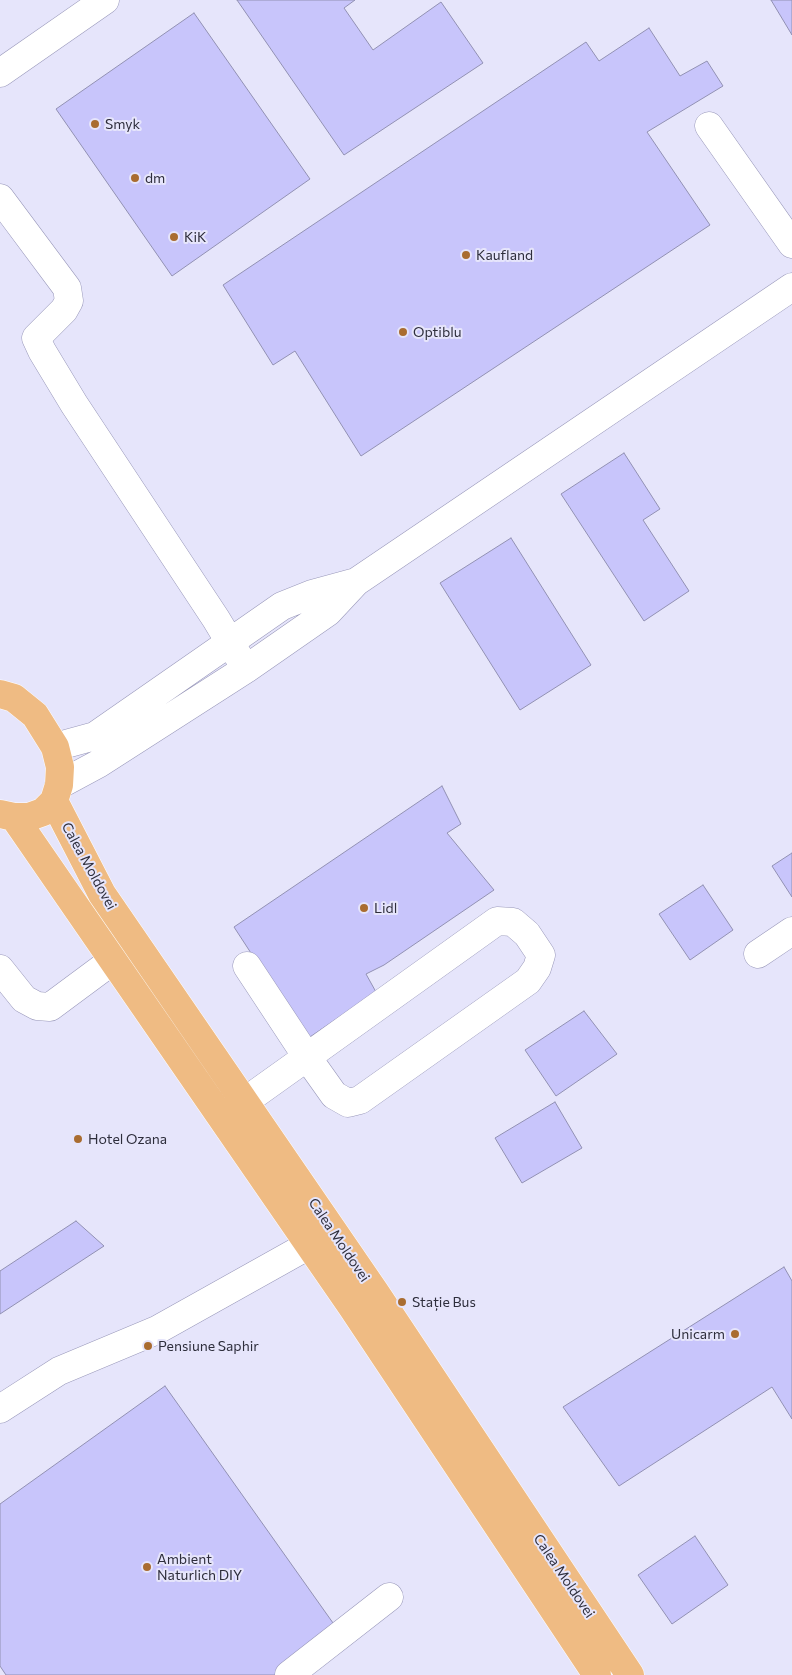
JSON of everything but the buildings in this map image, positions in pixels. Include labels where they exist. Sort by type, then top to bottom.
[{"type":"main road","points":[[0,694],[14,698],[35,715],[55,747],[60,767],[56,793],[43,812],[29,817],[7,815]]},
{"type":"main road","name":"Calea Moldovei","points":[[56,793],[102,894],[374,1292],[630,1675]]},
{"type":"main road","name":"Calea Moldovei","points":[[7,815],[112,961],[309,1245],[597,1675]]},
{"type":"street","points":[[0,73],[105,0]]},
{"type":"street","points":[[709,126],[792,244]]},
{"type":"street","points":[[0,198],[67,288],[69,301],[64,310],[36,338],[42,352],[246,669]]},
{"type":"street","points":[[56,793],[246,669],[328,612],[356,582],[792,287]]},
{"type":"street","points":[[55,747],[95,736],[282,606],[312,594],[356,582]]},
{"type":"street","points":[[244,1102],[307,1057],[497,921],[513,922],[527,934],[541,955],[537,968],[528,981],[360,1100],[348,1103],[334,1095],[307,1057],[247,966]]},
{"type":"street","points":[[758,954],[792,931]]},
{"type":"street","points":[[0,969],[24,1000],[38,1006],[50,1007],[112,961]]},
{"type":"street","points":[[0,1409],[59,1371],[157,1330],[309,1245]]},
{"type":"street","points":[[289,1675],[389,1597]]},
{"type":"place","name":"Smyk","points":[[95,124]]},
{"type":"place","name":"dm","points":[[135,178]]},
{"type":"place","name":"KiK","points":[[174,237]]},
{"type":"place","name":"Kaufland","points":[[466,255]]},
{"type":"place","name":"Optiblu","points":[[403,332]]},
{"type":"place","name":"Lidl","points":[[364,908]]},
{"type":"place","name":"Hotel Ozana","points":[[78,1139]]},
{"type":"place","name":"Stație Bus","points":[[402,1302]]},
{"type":"place","name":"Unicarm","points":[[735,1334]]},
{"type":"place","name":"Pensiune Saphir","points":[[148,1346]]},
{"type":"place","name":"Ambient Naturlich DIY","points":[[147,1567]]}]
